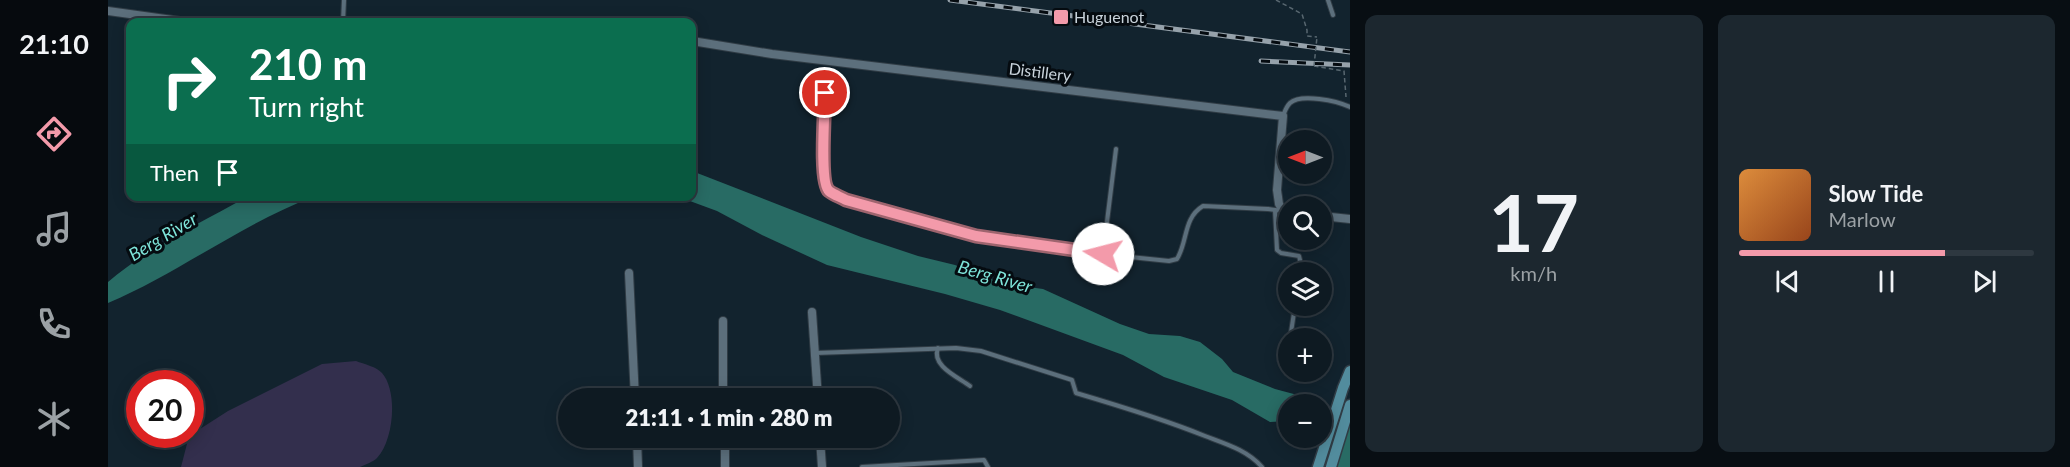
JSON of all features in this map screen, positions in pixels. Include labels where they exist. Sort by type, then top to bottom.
[{"type":"main road","points":[[1318,467],[1350,371]]},
{"type":"main road","points":[[1331,467],[1350,405]]},
{"type":"street","points":[[108,11],[158,18]]},
{"type":"street","name":"Distillery","points":[[696,42],[772,54],[1283,116]]},
{"type":"street","points":[[1278,197],[1283,116]]},
{"type":"street","points":[[1332,217],[1350,219]]},
{"type":"street","points":[[629,273],[634,388]]},
{"type":"street","points":[[812,312],[817,388]]},
{"type":"street","points":[[723,321],[723,388]]},
{"type":"street","points":[[637,448],[638,467]]},
{"type":"street","points":[[724,448],[725,467]]},
{"type":"street","points":[[821,448],[822,467]]},
{"type":"lane","points":[[343,18],[344,0]]},
{"type":"lane","points":[[1328,0],[1333,15]]},
{"type":"lane","points":[[825,93],[823,167],[828,190],[846,200],[976,236],[1169,261],[1177,259],[1189,220],[1195,211],[1203,206],[1278,211]]},
{"type":"lane","points":[[1283,116],[1287,105],[1294,100],[1305,98],[1349,106]]},
{"type":"lane","points":[[1103,254],[1116,149]]},
{"type":"lane","points":[[1278,242],[1277,250],[1281,253],[1299,256],[1300,262]]},
{"type":"lane","points":[[815,353],[938,348],[981,351],[1072,380],[1076,393],[1148,414],[1237,448],[1254,458],[1262,467]]},
{"type":"lane","points":[[938,348],[937,360],[944,368],[970,386]]},
{"type":"lane","points":[[861,467],[984,460],[988,467]]},
{"type":"path","points":[[1276,0],[1302,14],[1308,30],[1307,36],[1317,37],[1314,66],[1344,71],[1349,106]]},
{"type":"shaded area","points":[[696,173],[861,237],[918,256],[955,265],[1001,283],[1043,289],[1120,324],[1149,334],[1180,336],[1200,342],[1222,359],[1233,372],[1294,394],[1278,394],[1278,422],[1270,422],[1232,400],[1164,377],[1123,355],[1000,310],[827,265],[717,211],[690,201],[696,201]]},
{"type":"shaded area","points":[[240,201],[303,201],[235,234],[160,278],[108,303],[108,282],[175,236]]},
{"type":"shaded area","points":[[356,361],[380,371],[387,381],[392,403],[392,416],[383,450],[374,461],[360,467],[181,467],[186,448],[204,448],[204,426],[228,411],[322,364]]},
{"type":"shaded area","points":[[1332,409],[1350,421],[1350,467],[1338,467],[1324,448],[1332,448]]},
{"type":"railway","points":[[950,0],[1350,52]]},
{"type":"railway","points":[[1261,61],[1350,65]]},
{"type":"place","name":"Huguenot","points":[[1061,17]]},
{"type":"route","points":[[825,93],[823,167],[828,190],[846,200],[976,236],[1103,254]]},
{"type":"water label","name":"Berg River","points":[[163,237]]},
{"type":"water label","name":"Berg River","points":[[995,277]]}]
